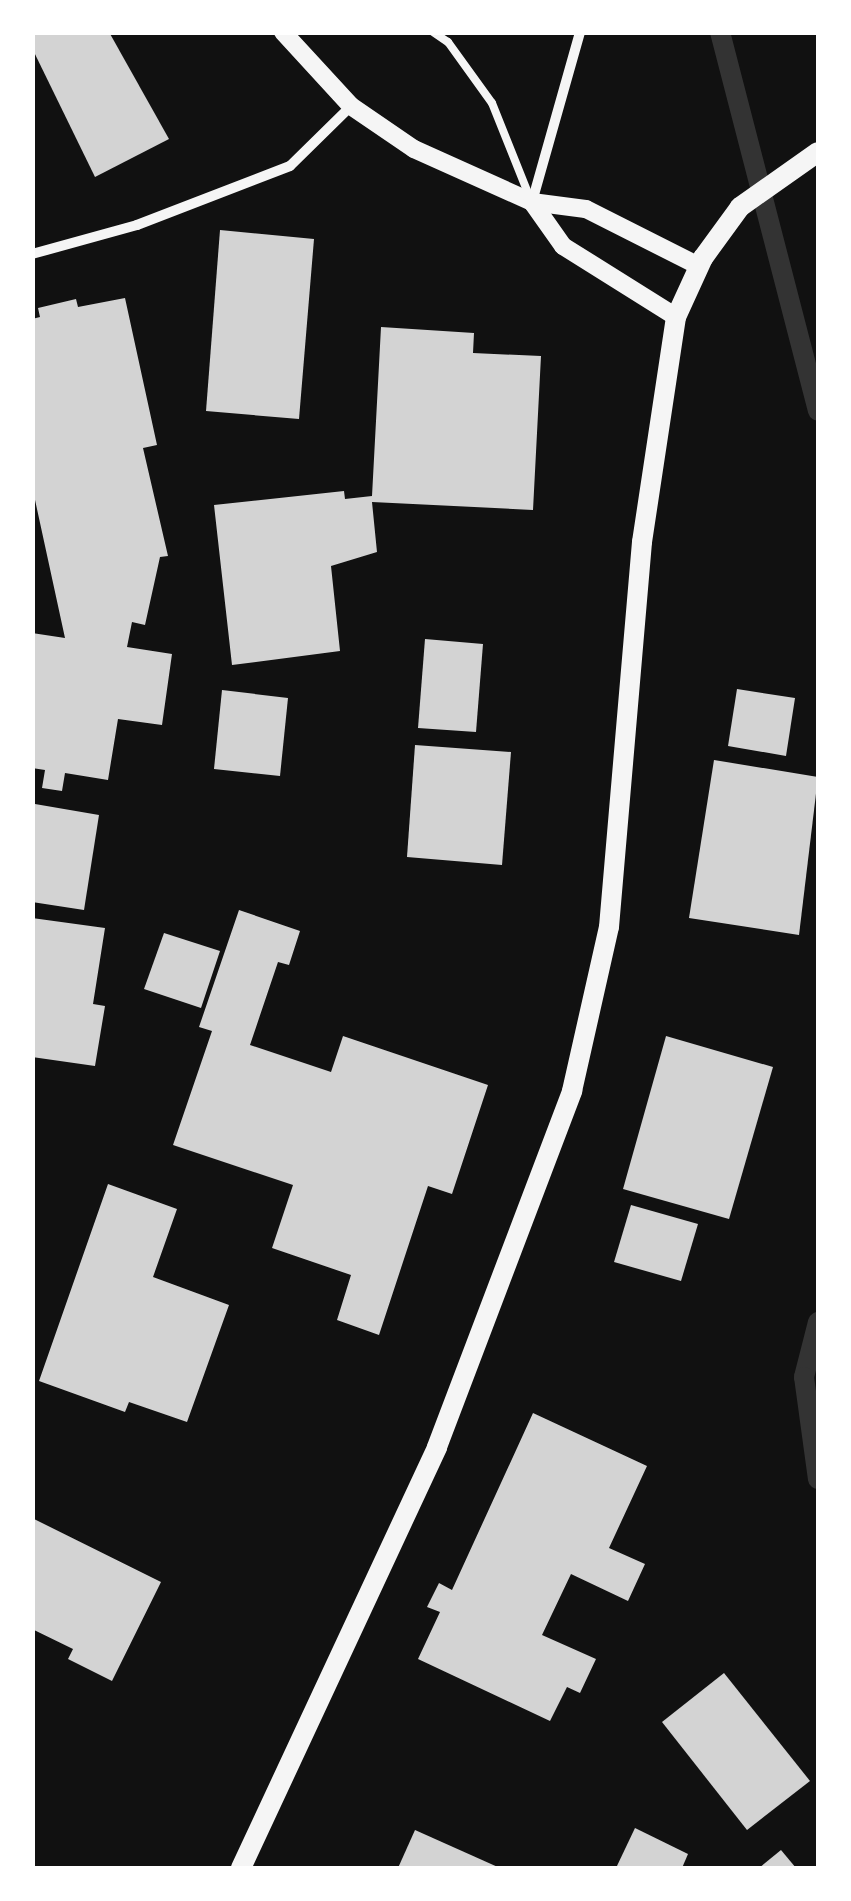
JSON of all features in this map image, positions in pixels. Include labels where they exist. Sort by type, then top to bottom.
[{"type":"main road","points":[[241,1868],[437,1448],[572,1091],[609,927],[642,542],[676,317],[701,262],[740,207],[784,171],[818,152]]},
{"type":"street","points":[[283,32],[352,106],[414,149],[532,202],[586,209],[701,262]]},
{"type":"street","points":[[532,202],[580,32]]},
{"type":"street","points":[[32,254],[137,225],[290,166],[352,106]]},
{"type":"street","points":[[532,202],[563,246],[676,317]]},
{"type":"lane","points":[[434,32],[448,42],[492,102],[532,202]]},
{"type":"building","points":[[32,32],[109,32],[169,139],[95,177],[32,48]]},
{"type":"building","points":[[220,230],[314,239],[299,419],[206,411]]},
{"type":"building","points":[[125,298],[157,445],[143,448],[168,556],[160,557],[145,625],[132,622],[127,647],[172,654],[162,725],[118,719],[108,780],[65,773],[62,791],[42,788],[45,770],[32,768],[32,633],[65,638],[32,486],[32,319],[40,317],[38,308],[76,299],[78,307]]},
{"type":"building","points":[[381,327],[474,333],[473,353],[541,356],[533,510],[372,502],[377,552],[331,566],[340,651],[232,665],[214,505],[344,491],[345,499],[372,496]]},
{"type":"building","points":[[425,639],[483,644],[476,732],[418,728]]},
{"type":"building","points":[[737,689],[795,698],[786,756],[728,746]]},
{"type":"building","points":[[222,690],[288,698],[280,776],[214,769]]},
{"type":"building","points":[[415,745],[511,752],[502,865],[407,857]]},
{"type":"building","points":[[714,760],[818,777],[799,935],[689,918]]},
{"type":"building","points":[[35,804],[99,815],[84,910],[32,902]]},
{"type":"building","points":[[239,910],[300,931],[289,965],[278,962],[250,1045],[331,1072],[343,1036],[488,1085],[452,1194],[428,1186],[379,1335],[337,1320],[351,1275],[272,1248],[293,1185],[173,1145],[212,1031],[199,1027]]},
{"type":"building","points":[[32,918],[105,928],[93,1004],[105,1006],[95,1066],[32,1057]]},
{"type":"building","points":[[164,933],[220,951],[201,1008],[144,989]]},
{"type":"building","points":[[666,1036],[773,1067],[729,1219],[623,1189]]},
{"type":"building","points":[[108,1184],[177,1209],[153,1277],[229,1305],[187,1422],[129,1402],[125,1412],[39,1381]]},
{"type":"building","points":[[631,1205],[698,1224],[681,1281],[614,1262]]},
{"type":"building","points":[[533,1413],[647,1466],[609,1548],[645,1564],[628,1601],[571,1574],[542,1635],[596,1659],[580,1693],[567,1687],[550,1721],[418,1659],[440,1612],[427,1607],[439,1583],[452,1590]]},
{"type":"building","points":[[32,1518],[161,1582],[112,1681],[68,1659],[73,1649],[32,1629]]},
{"type":"building","points":[[724,1673],[810,1781],[747,1830],[662,1722]]},
{"type":"building","points":[[635,1828],[688,1854],[682,1868],[616,1868]]},
{"type":"building","points":[[415,1830],[500,1868],[398,1868]]},
{"type":"building","points":[[781,1850],[796,1868],[759,1868]]},
{"type":"waterway","points":[[720,32],[818,411]]},
{"type":"waterway","points":[[818,1322],[804,1377],[818,1479]]}]
